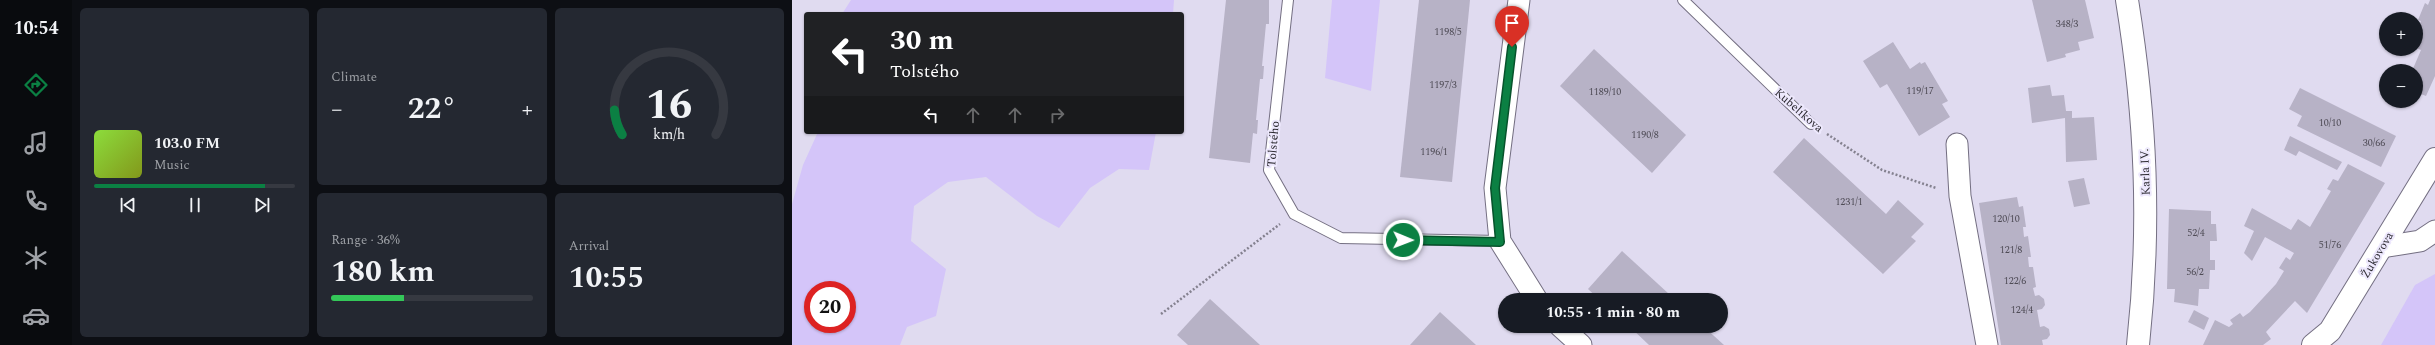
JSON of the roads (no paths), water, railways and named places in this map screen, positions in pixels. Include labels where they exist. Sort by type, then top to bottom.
[{"type":"street","points":[[1518,0],[1495,188],[1500,242],[1533,293]]},
{"type":"street","name":"Karla IV.","points":[[2127,0],[2143,122],[2146,185],[2146,245],[2138,345]]},
{"type":"street","points":[[1957,144],[1960,196],[1988,345]]},
{"type":"street","name":"Žukovova","points":[[2313,345],[2330,331],[2435,159]]},
{"type":"street","points":[[2382,247],[2420,241],[2435,231]]},
{"type":"street","points":[[1568,333],[1581,345]]},
{"type":"lane","name":"Tolstého","points":[[1288,0],[1269,170],[1294,214],[1341,238],[1500,242]]},
{"type":"lane","name":"Kubelíkova","points":[[1683,0],[1811,124]]}]
